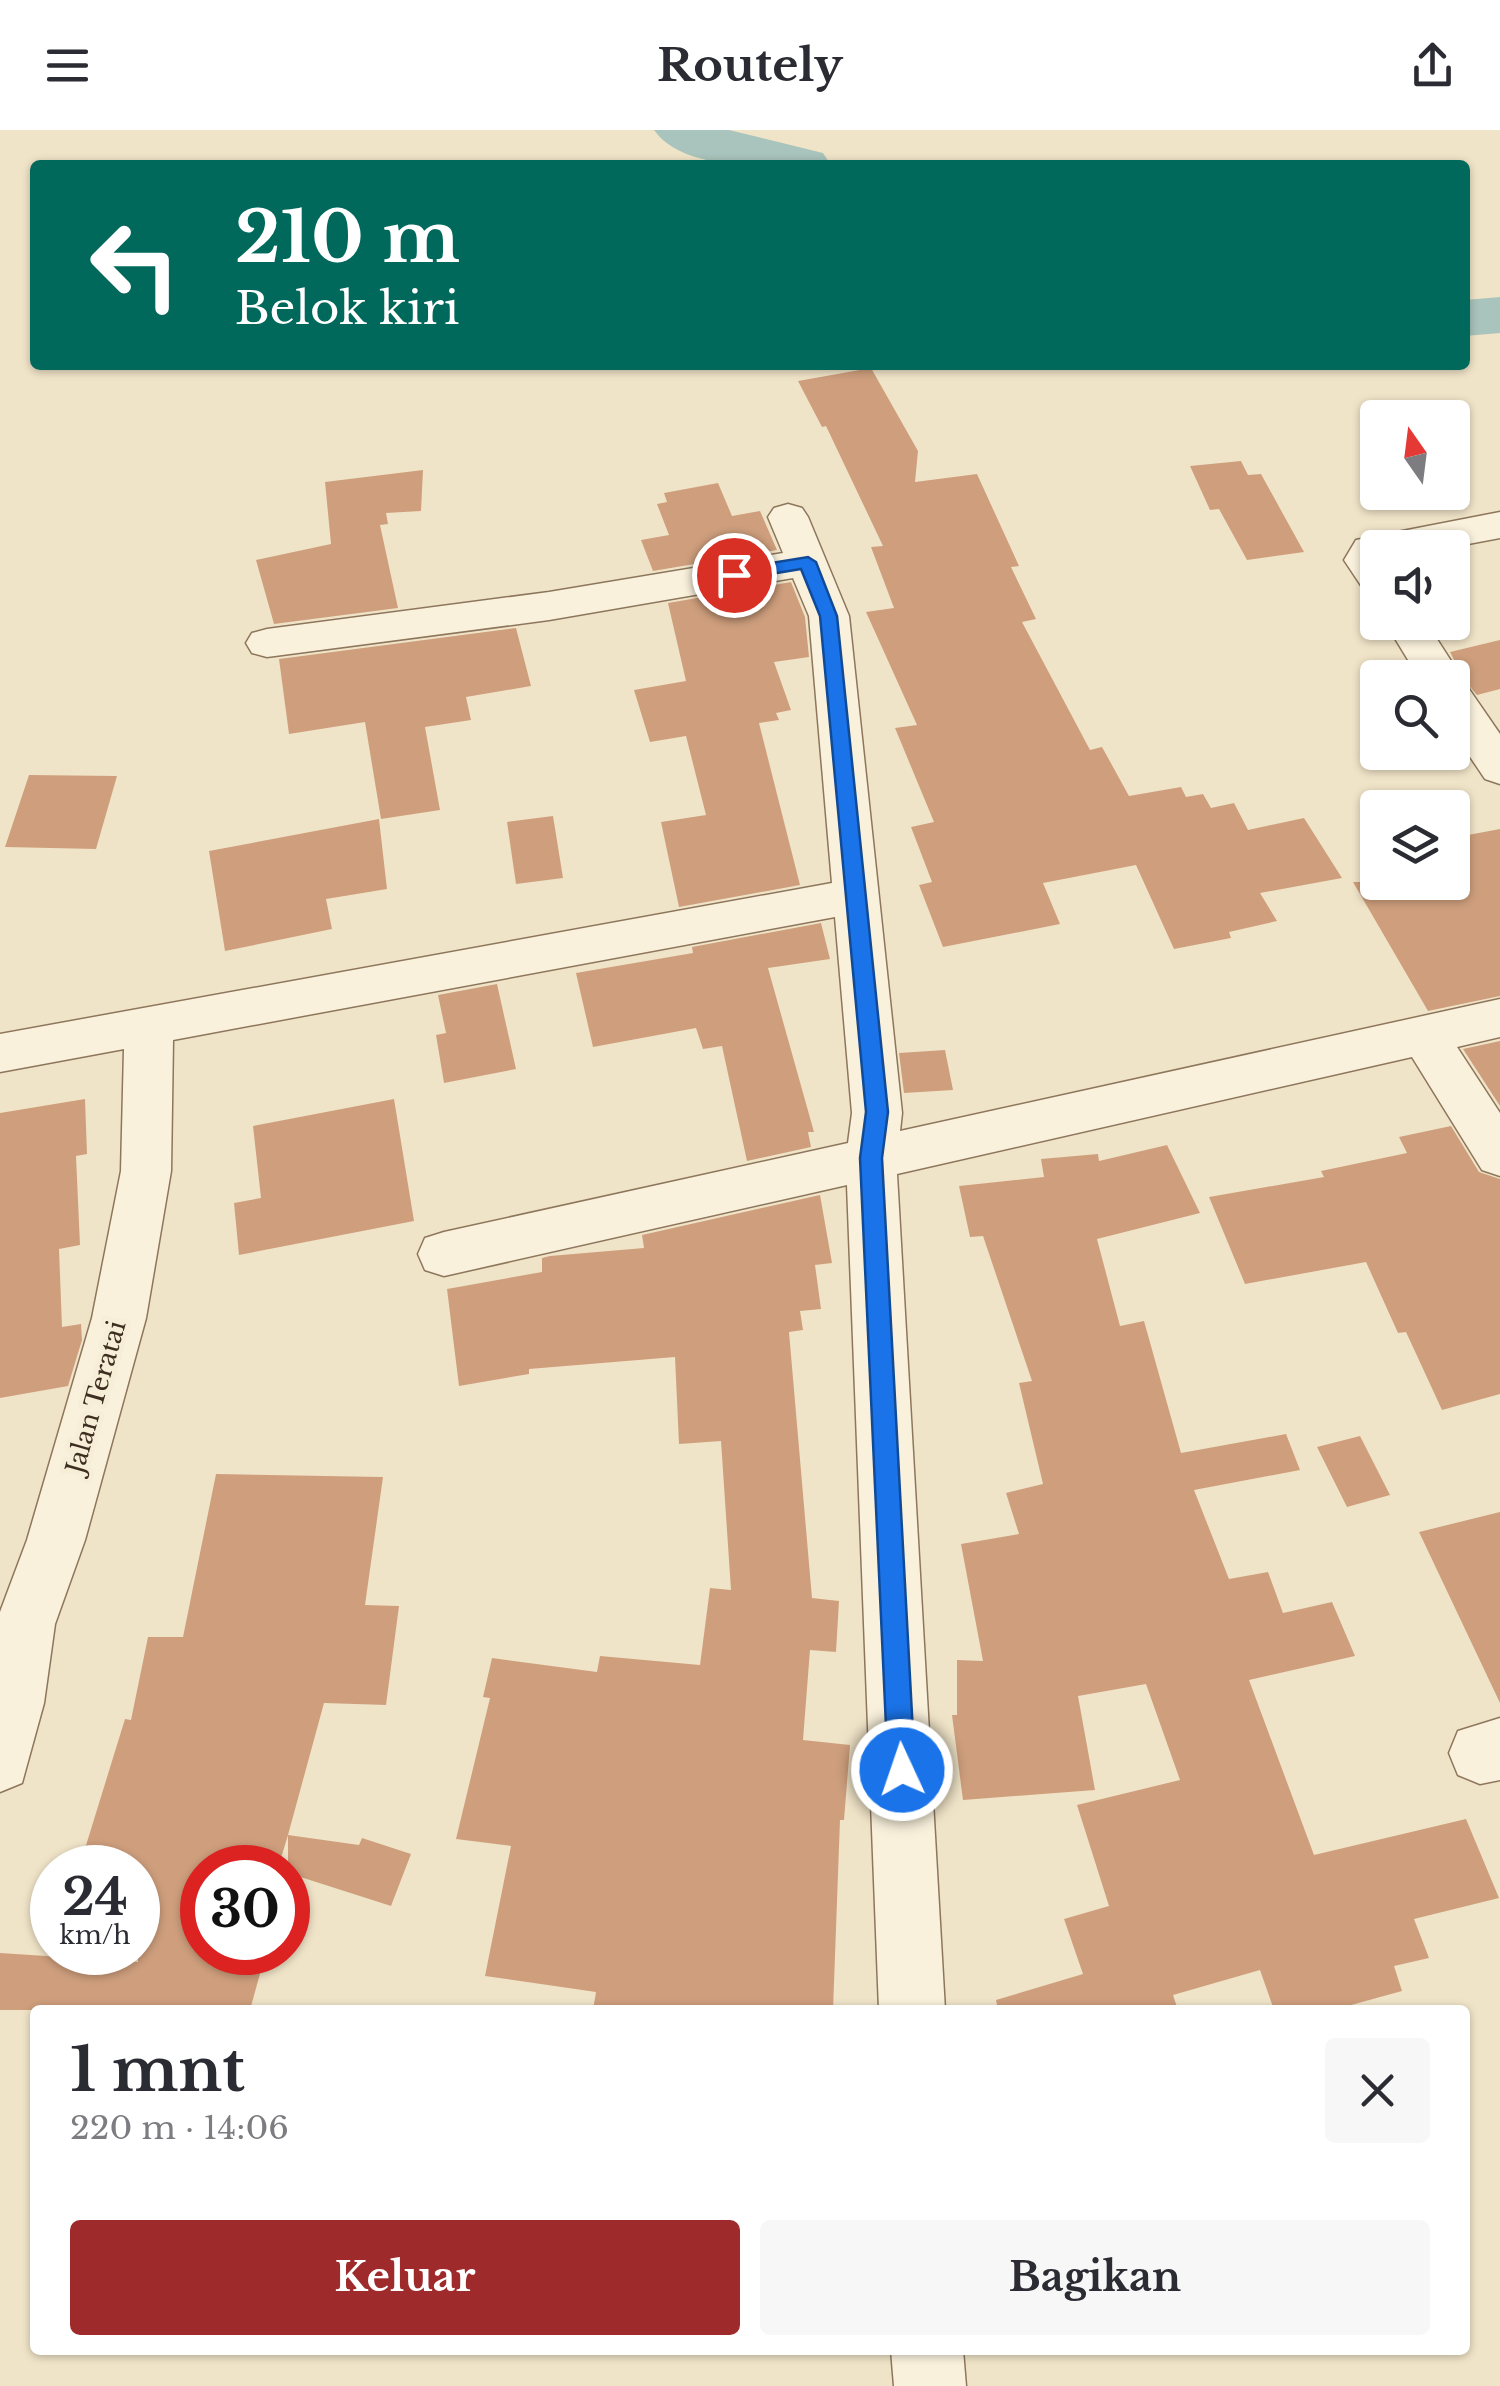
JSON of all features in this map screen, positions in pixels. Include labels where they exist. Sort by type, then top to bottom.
[{"type":"street","points":[[1470,531],[1500,525]]},
{"type":"street","points":[[267,643],[549,606],[798,540],[828,616],[877,1112],[871,1158],[912,2005]]},
{"type":"street","points":[[1470,723],[1500,768]]},
{"type":"street","points":[[0,1053],[856,896]]},
{"type":"street","points":[[444,1254],[1500,1018]]},
{"type":"street","name":"Jalan Teratai","points":[[0,1762],[14,1703],[12,1626],[56,1540],[119,1318],[146,1171],[149,1025]]},
{"type":"street","points":[[1424,1036],[1500,1155]]},
{"type":"street","points":[[927,2355],[930,2386]]},
{"type":"building","points":[[872,370],[918,451],[915,482],[977,474],[1019,566],[1011,567],[1036,619],[1022,622],[1090,750],[1102,747],[1129,796],[1181,787],[1186,797],[1203,794],[1211,808],[1234,803],[1248,830],[1304,818],[1342,878],[1260,893],[1277,921],[1229,932],[1231,938],[1174,949],[1136,865],[1043,883],[1060,924],[943,947],[919,885],[932,882],[911,827],[934,822],[895,728],[917,725],[866,612],[894,608],[871,547],[883,546],[826,426],[822,427],[798,381]]},
{"type":"building","points":[[1241,461],[1248,475],[1261,474],[1304,552],[1247,560],[1219,509],[1210,510],[1190,466]]},
{"type":"building","points":[[423,470],[421,511],[386,513],[388,524],[380,525],[398,608],[274,624],[256,560],[331,544],[325,482]]},
{"type":"building","points":[[718,483],[732,516],[760,511],[777,550],[653,571],[641,540],[669,535],[657,504],[667,502],[664,493]]},
{"type":"building","points":[[791,582],[805,617],[809,657],[774,662],[791,710],[776,713],[779,720],[759,723],[800,885],[679,907],[661,822],[706,815],[686,736],[650,742],[634,690],[686,681],[668,603]]},
{"type":"building","points":[[516,628],[531,686],[466,697],[471,720],[425,727],[440,810],[381,819],[365,722],[289,734],[279,659]]},
{"type":"building","points":[[1500,640],[1500,689],[1477,695],[1470,687],[1470,660],[1454,660],[1450,652]]},
{"type":"building","points":[[29,775],[117,776],[96,849],[5,847]]},
{"type":"building","points":[[553,816],[563,878],[516,884],[507,822]]},
{"type":"building","points":[[379,819],[387,889],[326,899],[332,929],[225,951],[209,851]]},
{"type":"building","points":[[1500,829],[1500,996],[1428,1011],[1363,900],[1470,900],[1470,835]]},
{"type":"building","points":[[821,923],[830,959],[768,968],[814,1132],[808,1132],[811,1147],[747,1161],[722,1046],[703,1049],[696,1028],[593,1047],[576,973],[693,953],[692,947]]},
{"type":"building","points":[[497,984],[516,1069],[444,1083],[436,1035],[446,1033],[438,995]]},
{"type":"building","points":[[1500,1041],[1500,1106],[1463,1049]]},
{"type":"building","points":[[945,1050],[953,1090],[904,1093],[899,1053]]},
{"type":"building","points":[[85,1099],[87,1154],[76,1156],[80,1245],[59,1249],[62,1327],[81,1324],[82,1340],[68,1386],[0,1398],[0,1113]]},
{"type":"building","points":[[394,1099],[414,1221],[239,1255],[234,1203],[261,1198],[253,1126]]},
{"type":"building","points":[[1451,1126],[1479,1172],[1500,1179],[1500,1394],[1442,1410],[1406,1332],[1398,1333],[1366,1262],[1245,1284],[1209,1197],[1324,1177],[1321,1171],[1407,1153],[1399,1137]]},
{"type":"building","points":[[1167,1145],[1200,1213],[1097,1239],[1120,1326],[1144,1321],[1181,1453],[1286,1434],[1300,1470],[1194,1490],[1229,1579],[1268,1572],[1283,1613],[1332,1602],[1355,1656],[1249,1680],[1314,1855],[1466,1819],[1499,1898],[1414,1919],[1429,1958],[1394,1966],[1402,1991],[1351,2005],[1272,2005],[1260,1970],[1173,1995],[1176,2005],[997,2005],[996,2000],[1083,1974],[1064,1919],[1109,1906],[1077,1805],[1180,1780],[1146,1684],[1078,1696],[1095,1790],[963,1800],[952,1715],[957,1715],[957,1660],[983,1661],[961,1544],[1019,1534],[1006,1493],[1043,1484],[1019,1383],[1032,1381],[983,1236],[970,1237],[959,1186],[1044,1177],[1041,1159],[1098,1154],[1099,1161]]},
{"type":"building","points":[[820,1195],[832,1263],[815,1265],[821,1309],[800,1311],[803,1330],[789,1332],[812,1598],[839,1601],[836,1652],[810,1650],[803,1740],[850,1745],[844,1820],[840,1820],[833,2005],[594,2005],[596,1992],[485,1976],[511,1846],[456,1839],[490,1698],[483,1697],[492,1658],[597,1672],[600,1656],[700,1665],[710,1588],[731,1590],[721,1441],[679,1444],[675,1357],[529,1369],[529,1374],[459,1386],[447,1289],[542,1272],[542,1258],[550,1256],[644,1248],[642,1235]]},
{"type":"building","points":[[1360,1436],[1390,1495],[1347,1507],[1317,1447]]},
{"type":"building","points":[[216,1474],[383,1477],[365,1605],[399,1606],[386,1705],[324,1703],[285,1845],[180,1845],[180,1975],[260,1975],[251,2005],[30,2005],[30,2010],[0,2010],[0,1953],[30,1955],[30,1975],[160,1975],[160,1845],[86,1845],[125,1719],[131,1720],[148,1637],[183,1637]]},
{"type":"building","points":[[1500,1512],[1500,1703],[1419,1532]]},
{"type":"building","points":[[288,1835],[359,1845],[362,1838],[411,1854],[391,1906],[310,1880],[310,1845],[288,1845]]},
{"type":"waterway","points":[[682,130],[698,139],[783,160]]},
{"type":"waterway","points":[[1470,318],[1500,315]]},
{"type":"route","points":[[734,575],[808,562],[828,616],[877,1112],[871,1158],[902,1770]]}]
